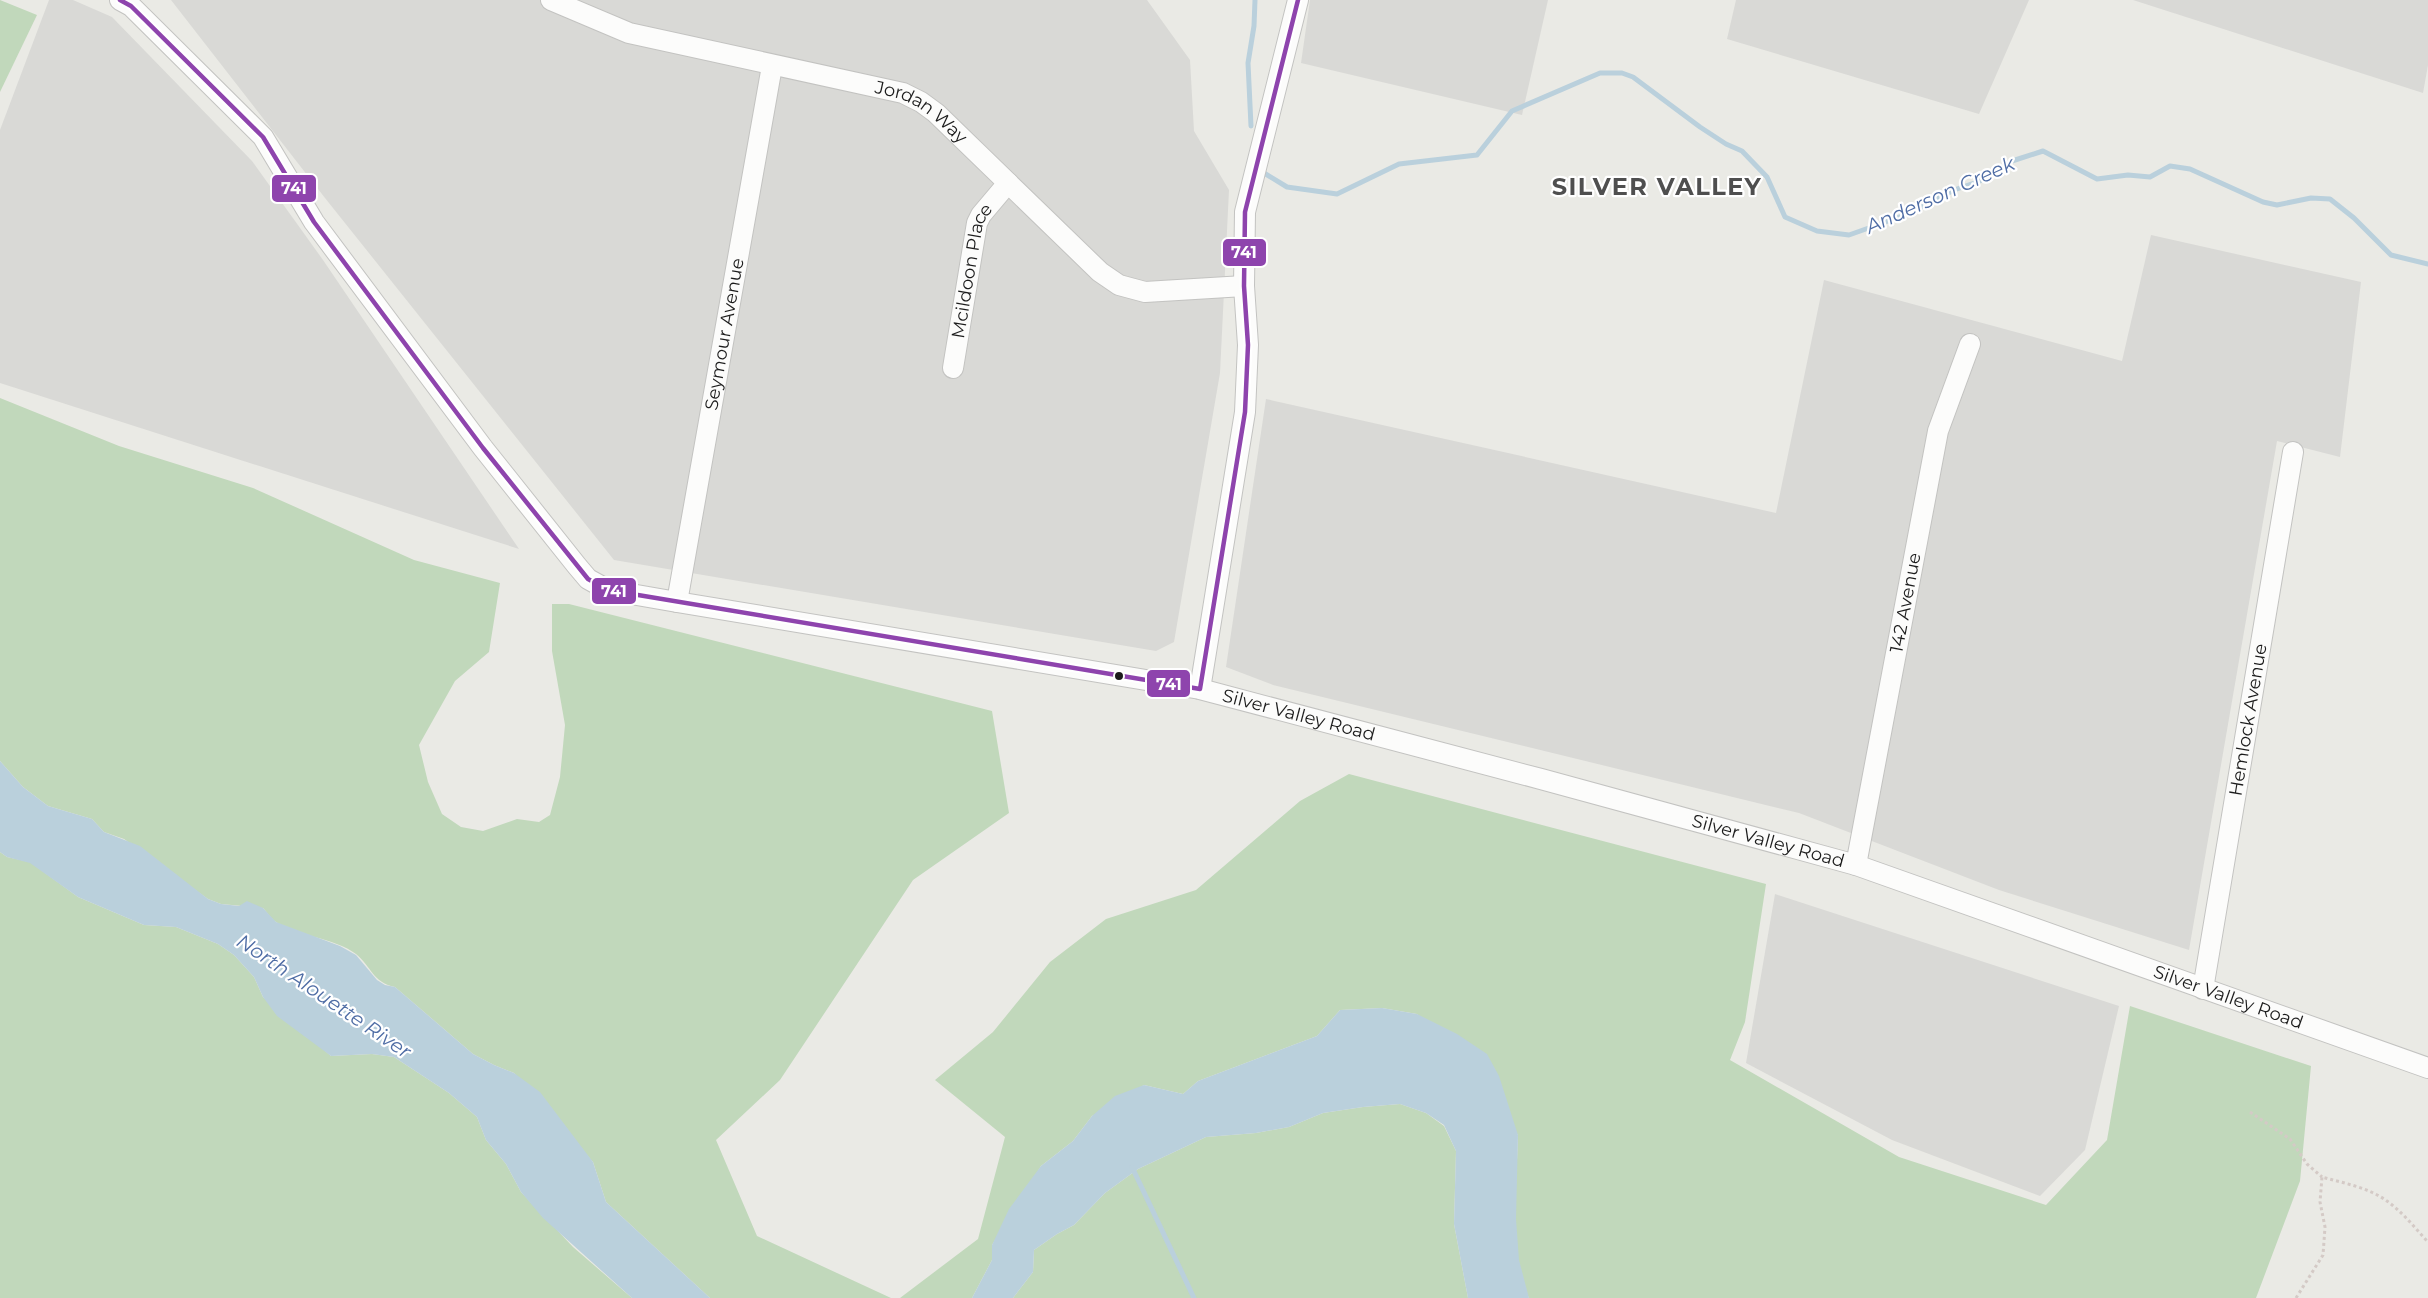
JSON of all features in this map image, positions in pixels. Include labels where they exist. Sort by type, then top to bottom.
[{"type":"street","name":"Silver Valley Road","points":[[120,0],[131,6],[263,137],[314,222],[483,448],[576,566],[588,579],[608,590],[1200,689],[1856,865],[2428,1068]]},
{"type":"street","name":"Jordan Way","points":[[551,0],[629,33],[903,93],[936,113],[1100,272],[1119,285],[1145,292],[1244,286]]},
{"type":"street","points":[[1200,689],[1245,412],[1248,345],[1244,286],[1245,212],[1298,0]]},
{"type":"street","name":"Seymour Avenue","points":[[677,602],[772,66]]},
{"type":"street","name":"Mcildoon Place","points":[[952,368],[977,223],[1008,183]]},
{"type":"street","name":"142 Avenue","points":[[1856,865],[1938,431],[1970,344]]},
{"type":"street","name":"Hemlock Avenue","points":[[2203,989],[2293,452]]},
{"type":"path","points":[[2250,1112],[2290,1139],[2307,1164],[2322,1177],[2362,1188],[2383,1198],[2407,1218],[2428,1242]]},
{"type":"path","points":[[2296,1298],[2323,1255],[2325,1227],[2320,1202],[2322,1177]]},
{"type":"shaded area","points":[[49,0],[73,0],[112,17],[252,161],[323,260],[519,549],[0,383],[0,130]]},
{"type":"shaded area","points":[[171,0],[1147,0],[1190,60],[1194,131],[1229,190],[1220,373],[1174,642],[1156,651],[614,560],[325,198]]},
{"type":"shaded area","points":[[1310,0],[1548,0],[1522,115],[1301,63]]},
{"type":"shaded area","points":[[1736,0],[2029,0],[1979,114],[1727,39]]},
{"type":"shaded area","points":[[2133,0],[2428,0],[2428,65],[2423,93]]},
{"type":"shaded area","points":[[2151,235],[2361,282],[2340,457],[2277,441],[2189,950],[1999,890],[1799,813],[1273,685],[1226,667],[1266,399],[1776,513],[1824,280],[2122,361]]},
{"type":"shaded area","points":[[1775,894],[2119,1006],[2085,1150],[2040,1196],[1892,1140],[1746,1063]]},
{"type":"green space","points":[[0,0],[37,15],[0,92]]},
{"type":"green space","points":[[0,398],[119,446],[253,488],[414,560],[500,583],[489,652],[455,681],[419,745],[428,782],[442,814],[461,827],[483,831],[517,819],[539,822],[550,815],[560,777],[565,725],[552,651],[552,604],[569,604],[992,711],[1009,813],[913,880],[780,1080],[716,1140],[757,1236],[891,1298],[710,1298],[606,1202],[593,1162],[514,1073],[473,1054],[395,987],[381,982],[356,954],[337,944],[284,927],[274,921],[263,908],[221,904],[208,899],[124,839],[104,832],[92,819],[48,806],[23,787],[0,761]]},
{"type":"green space","points":[[1349,774],[1766,884],[1745,1022],[1730,1060],[1899,1157],[2046,1205],[2107,1140],[2130,1006],[2311,1066],[2300,1181],[2256,1298],[1529,1298],[1523,1282],[1516,1242],[1518,1135],[1417,1014],[1382,1008],[1340,1010],[1317,1036],[1198,1081],[1183,1094],[1144,1085],[1092,1116],[1073,1141],[1041,1166],[992,1245],[992,1260],[972,1298],[900,1298],[978,1239],[1005,1137],[935,1080],[993,1032],[1050,962],[1106,919],[1196,890],[1300,801]]},
{"type":"green space","points":[[0,852],[7,857],[30,862],[78,897],[144,925],[176,927],[218,944],[234,955],[254,977],[263,997],[331,1056],[372,1054],[394,1057],[449,1093],[477,1117],[486,1140],[506,1164],[521,1192],[573,1247],[632,1298],[0,1298]]},
{"type":"green space","points":[[1400,1104],[1426,1113],[1444,1126],[1456,1151],[1454,1224],[1468,1298],[1013,1298],[1033,1272],[1034,1250],[1074,1225],[1105,1193],[1138,1169],[1206,1137],[1256,1133],[1289,1127],[1323,1113]]},
{"type":"water","name":"North Alouette River","points":[[0,761],[23,787],[48,806],[92,819],[104,832],[140,846],[208,899],[221,904],[239,906],[247,901],[263,908],[276,922],[340,946],[356,955],[377,980],[395,987],[473,1054],[514,1073],[540,1092],[593,1162],[606,1202],[710,1298],[632,1298],[543,1218],[521,1192],[506,1164],[486,1140],[477,1117],[449,1093],[394,1057],[372,1054],[331,1056],[277,1016],[263,997],[254,977],[234,955],[218,944],[176,927],[144,925],[78,897],[30,863],[7,857],[0,852]]},
{"type":"water","points":[[1382,1008],[1417,1014],[1457,1034],[1487,1054],[1499,1076],[1518,1135],[1516,1219],[1519,1260],[1529,1298],[1468,1298],[1454,1224],[1456,1151],[1444,1125],[1426,1113],[1400,1104],[1323,1113],[1289,1127],[1256,1133],[1206,1137],[1138,1169],[1105,1193],[1074,1225],[1034,1250],[1033,1272],[1013,1298],[972,1298],[992,1260],[992,1245],[1009,1209],[1041,1166],[1073,1141],[1092,1116],[1115,1096],[1144,1085],[1183,1094],[1198,1081],[1317,1036],[1340,1010]]},
{"type":"waterway","name":"Anderson Creek","points":[[1251,126],[1248,63],[1254,26],[1255,0]]},
{"type":"waterway","name":"Anderson Creek","points":[[1264,173],[1287,187],[1337,194],[1399,164],[1477,155],[1512,111],[1600,73],[1622,73],[1633,77],[1726,144],[1742,151],[1767,177],[1785,217],[1817,231],[1849,235],[1908,214],[1954,190],[1980,181],[2012,161],[2043,151],[2097,179],[2128,175],[2150,177],[2170,166],[2190,169],[2263,202],[2277,205],[2311,198],[2330,199],[2354,218],[2391,255],[2428,264]]},
{"type":"waterway","points":[[1132,1167],[1194,1298]]},
{"type":"transit line","name":"741","points":[[120,0],[131,6],[263,137],[314,222],[483,448],[588,579],[608,590],[1200,689],[1245,412],[1248,345],[1244,286],[1245,212],[1298,0]]},
{"type":"district","name":"SILVER VALLEY","points":[[1657,187]]}]
